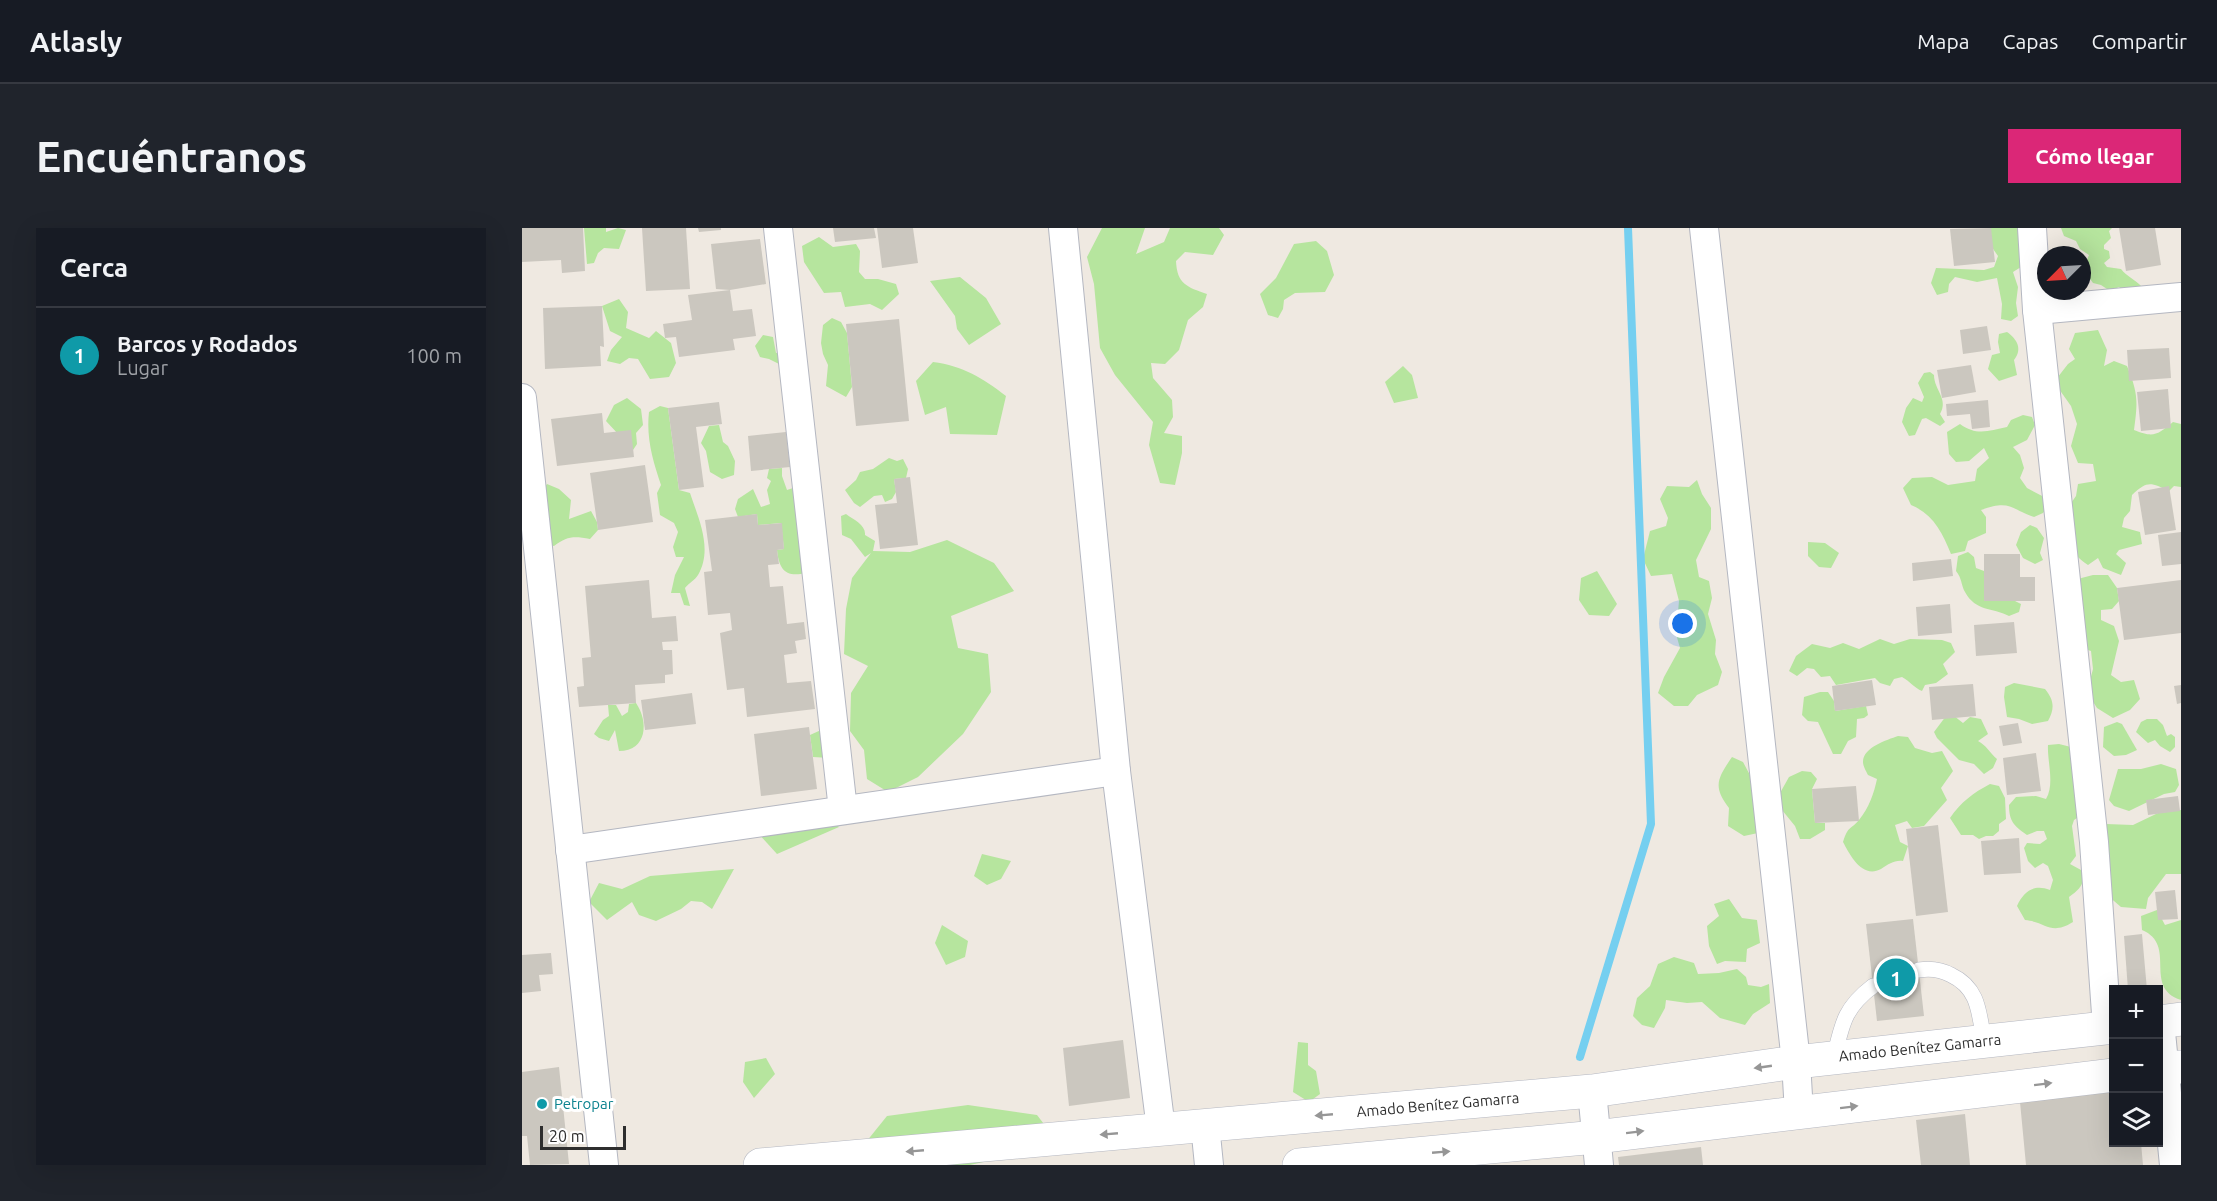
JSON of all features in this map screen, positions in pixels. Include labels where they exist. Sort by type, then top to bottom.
[{"type":"main road","name":"Amado Benítez Gamarra","points":[[760,1165],[1592,1091],[1796,1062],[2109,1027]]},
{"type":"main road","points":[[1984,1041],[1990,1090]]},
{"type":"main road","points":[[1299,1165],[1597,1151],[1799,1113],[2109,1076]]},
{"type":"street","points":[[778,228],[843,810]]},
{"type":"street","points":[[1063,228],[1116,771],[1161,1129]]},
{"type":"street","points":[[1704,228],[1796,1062],[1799,1113]]},
{"type":"street","points":[[2032,228],[2037,310],[2094,842],[2109,1015]]},
{"type":"street","points":[[2037,310],[2181,297]]},
{"type":"street","points":[[522,398],[604,1165]]},
{"type":"street","points":[[570,850],[1116,771]]},
{"type":"street","points":[[2167,1021],[2174,1165]]},
{"type":"street","points":[[1592,1091],[1597,1151]]},
{"type":"street","points":[[1205,1125],[1209,1165]]},
{"type":"lane","points":[[1919,970],[1933,968],[1964,981],[1978,1005],[1984,1041]]},
{"type":"lane","points":[[1834,1058],[1844,1018],[1858,997],[1873,986]]},
{"type":"green space","points":[[584,228],[606,228],[606,232],[618,228],[626,230],[619,249],[604,248],[598,253],[594,263],[587,264]]},
{"type":"green space","points":[[1102,228],[1145,228],[1136,254],[1164,242],[1170,228],[1219,228],[1224,235],[1213,255],[1185,252],[1176,261],[1178,275],[1184,284],[1207,294],[1203,307],[1188,320],[1179,350],[1165,364],[1151,363],[1153,378],[1172,400],[1173,417],[1164,433],[1182,436],[1182,453],[1175,485],[1160,483],[1149,445],[1153,422],[1115,375],[1100,348],[1094,284],[1087,257]]},
{"type":"green space","points":[[1990,228],[2026,228],[2029,262],[2013,272],[2018,287],[2016,303],[2018,316],[2011,321],[2001,319],[2002,304],[1997,278],[1977,282],[1955,277],[1949,284],[1948,292],[1937,295],[1931,283],[1936,268],[1984,270],[1994,267],[1998,256],[1984,236]]},
{"type":"green space","points":[[2061,228],[2112,228],[2109,231],[2111,238],[2104,245],[2104,249],[2109,251],[2110,258],[2104,263],[2107,267],[2121,269],[2142,287],[2131,297],[2119,287],[2110,291],[2093,283],[2091,280],[2091,246],[2078,246],[2076,241],[2064,236]]},
{"type":"green space","points":[[819,237],[833,247],[856,244],[860,251],[859,272],[865,279],[878,279],[896,284],[899,294],[882,310],[870,304],[845,307],[841,292],[824,293],[804,262],[802,246]]},
{"type":"green space","points":[[1316,241],[1327,251],[1334,275],[1325,292],[1295,293],[1284,300],[1283,309],[1278,318],[1268,315],[1260,294],[1276,278],[1294,244]]},
{"type":"green space","points":[[960,277],[986,298],[1001,324],[969,345],[957,329],[955,316],[930,281]]},
{"type":"green space","points":[[619,299],[628,312],[626,328],[649,338],[656,331],[671,343],[676,363],[669,377],[650,379],[638,359],[629,358],[620,364],[607,361],[611,350],[622,337],[610,331],[602,306]]},
{"type":"green space","points":[[832,318],[841,322],[847,333],[852,387],[846,397],[826,386],[828,365],[821,343],[823,325]]},
{"type":"green space","points":[[2098,330],[2107,350],[2104,366],[2114,361],[2127,366],[2131,375],[2136,397],[2134,430],[2155,434],[2173,422],[2181,424],[2181,487],[2174,486],[2169,491],[2150,484],[2132,495],[2130,511],[2124,518],[2122,527],[2140,532],[2142,544],[2119,550],[2116,554],[2126,563],[2121,575],[2103,568],[2098,558],[2088,565],[2076,555],[2066,540],[2060,519],[2076,496],[2078,484],[2096,481],[2093,464],[2078,463],[2071,446],[2077,424],[2071,406],[2054,382],[2075,359],[2069,349],[2075,333]]},
{"type":"green space","points":[[2007,332],[2018,344],[2017,356],[2014,360],[2017,375],[1999,381],[1988,369],[1992,355],[2000,353],[1999,334]]},
{"type":"green space","points":[[763,335],[773,337],[776,353],[786,352],[779,364],[760,357],[755,346]]},
{"type":"green space","points":[[933,362],[954,366],[972,374],[1006,396],[997,435],[950,434],[946,407],[925,415],[916,381]]},
{"type":"green space","points":[[1403,366],[1412,375],[1418,398],[1394,403],[1385,382]]},
{"type":"green space","points":[[1930,372],[1934,375],[1942,399],[1940,414],[1945,422],[1940,426],[1926,418],[1922,419],[1915,435],[1909,436],[1902,422],[1906,408],[1913,398],[1922,402],[1924,397],[1918,383],[1924,373]]},
{"type":"green space","points":[[627,398],[641,409],[643,425],[636,433],[637,444],[633,450],[606,421],[614,405]]},
{"type":"green space","points":[[660,406],[668,408],[679,490],[690,493],[703,534],[702,565],[697,577],[685,588],[690,606],[684,605],[680,593],[671,593],[675,575],[684,557],[676,557],[673,547],[678,532],[674,523],[660,515],[657,493],[661,485],[651,449],[648,422],[649,412]]},
{"type":"green space","points":[[2023,415],[2032,417],[2035,425],[2027,440],[2013,447],[2020,455],[2024,468],[2020,478],[2027,488],[2046,498],[2047,508],[2043,513],[2034,517],[2004,505],[1981,510],[1986,517],[1986,533],[1968,541],[1965,551],[1951,554],[1936,525],[1925,513],[1911,505],[1903,488],[1912,478],[1932,477],[1948,485],[1975,481],[1977,469],[1989,458],[1984,448],[1969,461],[1956,462],[1949,454],[1947,432],[1960,424],[1977,431],[1994,430],[2007,427],[2011,420]]},
{"type":"green space","points":[[719,425],[723,442],[728,446],[735,461],[734,475],[722,479],[710,472],[706,451],[701,443],[709,426]]},
{"type":"green space","points":[[889,458],[897,461],[903,459],[908,469],[906,478],[894,479],[896,492],[892,499],[885,502],[882,495],[874,496],[860,507],[854,503],[845,490],[856,480],[860,472],[873,469]]},
{"type":"green space","points":[[782,468],[787,490],[793,488],[806,573],[788,573],[779,562],[777,550],[784,549],[781,523],[758,525],[757,514],[738,517],[735,509],[738,499],[753,489],[761,507],[770,504],[767,490],[771,481],[767,478],[769,469]]},
{"type":"green space","points":[[1697,480],[1711,508],[1711,529],[1696,560],[1699,577],[1709,581],[1712,598],[1708,614],[1716,640],[1715,654],[1722,672],[1718,685],[1697,695],[1688,706],[1674,706],[1658,693],[1680,648],[1676,634],[1679,601],[1672,574],[1651,576],[1643,559],[1650,531],[1666,526],[1668,518],[1660,499],[1667,486],[1689,487]]},
{"type":"green space","points":[[547,484],[559,489],[571,500],[569,519],[591,511],[597,522],[598,530],[590,539],[579,537],[563,540],[554,546],[545,544],[542,491]]},
{"type":"green space","points":[[846,514],[862,526],[865,535],[875,541],[873,551],[910,552],[947,540],[994,563],[1014,591],[951,616],[958,648],[988,654],[991,692],[963,734],[918,777],[888,792],[867,779],[864,750],[850,731],[851,693],[868,666],[844,654],[846,609],[852,578],[871,553],[865,557],[851,539],[842,535],[841,516]]},
{"type":"green space","points":[[2030,525],[2037,528],[2044,538],[2040,553],[2043,560],[2035,564],[2023,558],[2016,545],[2021,532]]},
{"type":"green space","points":[[1808,542],[1825,543],[1839,553],[1831,568],[1819,567],[1808,556]]},
{"type":"green space","points":[[1968,552],[1974,557],[1976,568],[1984,571],[1984,601],[2015,601],[2021,604],[2019,612],[2009,616],[1979,606],[1969,598],[1956,571],[1958,556]]},
{"type":"green space","points":[[1597,571],[1617,604],[1609,616],[1589,615],[1579,600],[1581,578]]},
{"type":"green space","points":[[2093,575],[2108,575],[2117,588],[2119,601],[2112,609],[2101,610],[2101,620],[2114,626],[2119,641],[2111,675],[2121,682],[2134,680],[2140,699],[2130,710],[2113,718],[2097,708],[2087,692],[2093,669],[2091,651],[2075,646],[2070,581]]},
{"type":"green space","points":[[1880,639],[1894,644],[1910,639],[1942,640],[1951,643],[1955,652],[1943,664],[1948,674],[1936,683],[1925,685],[1922,691],[1902,677],[1894,679],[1890,686],[1880,683],[1875,678],[1836,685],[1830,676],[1821,677],[1814,669],[1807,668],[1797,676],[1789,671],[1796,656],[1812,644],[1830,648],[1843,643],[1859,649]]},
{"type":"green space","points":[[2014,683],[2045,689],[2052,704],[2052,712],[2048,721],[2032,724],[2007,717],[2005,687]]},
{"type":"green space","points":[[1828,692],[1834,701],[1835,711],[1866,706],[1868,715],[1857,719],[1856,737],[1848,741],[1841,754],[1833,754],[1818,722],[1808,721],[1802,715],[1804,697]]},
{"type":"green space","points":[[636,703],[644,727],[640,741],[635,746],[619,751],[615,730],[609,741],[594,734],[603,720],[609,716],[608,705],[616,705],[622,716],[628,712],[629,704]]},
{"type":"green space","points":[[1949,712],[1963,723],[1970,717],[1981,719],[1988,734],[1978,741],[1997,759],[1993,768],[1984,774],[1974,764],[1959,760],[1937,738],[1934,732]]},
{"type":"green space","points":[[2147,719],[2157,719],[2163,725],[2167,736],[2171,734],[2175,737],[2175,747],[2170,752],[2155,740],[2148,743],[2136,732],[2141,722]]},
{"type":"green space","points":[[2117,722],[2122,724],[2137,750],[2126,755],[2114,756],[2103,747],[2104,727]]},
{"type":"green space","points":[[821,730],[830,758],[813,757],[810,735]]},
{"type":"green space","points":[[1898,736],[1908,737],[1915,748],[1932,753],[1942,751],[1953,771],[1941,788],[1947,800],[1924,826],[1912,828],[1907,821],[1895,825],[1900,842],[1908,846],[1903,861],[1868,871],[1858,864],[1843,842],[1848,830],[1866,810],[1876,784],[1877,779],[1868,775],[1863,762],[1864,757],[1871,748]]},
{"type":"green space","points":[[2059,744],[2071,747],[2083,814],[2074,820],[2072,826],[2076,856],[2070,864],[2081,870],[2083,879],[2079,889],[2069,897],[2073,922],[2054,928],[2025,920],[2017,906],[2023,896],[2034,888],[2050,890],[2053,880],[2048,866],[2043,863],[2035,868],[2028,861],[2024,848],[2027,843],[2040,844],[2047,839],[2044,831],[2027,835],[2022,832],[2011,819],[2009,805],[2016,797],[2036,796],[2046,799],[2050,786],[2048,745]]},
{"type":"green space","points":[[1732,757],[1743,762],[1751,777],[1758,833],[1744,836],[1728,826],[1729,808],[1720,794],[1719,782]]},
{"type":"green space","points":[[2161,764],[2176,769],[2179,785],[2175,792],[2164,794],[2129,811],[2114,806],[2109,800],[2118,769],[2141,769]]},
{"type":"green space","points":[[1802,771],[1811,772],[1817,779],[1812,789],[1815,823],[1825,823],[1825,830],[1810,839],[1800,839],[1795,826],[1782,810],[1780,793],[1789,777]]},
{"type":"green space","points":[[1990,784],[1999,786],[2005,798],[2006,819],[1999,824],[1999,831],[1993,836],[1979,839],[1973,835],[1961,835],[1950,818],[1968,798]]},
{"type":"green space","points":[[813,802],[839,827],[777,854],[756,831]]},
{"type":"green space","points":[[2181,810],[2181,874],[2166,874],[2148,898],[2146,909],[2121,907],[2107,895],[2106,824],[2133,825],[2158,813]]},
{"type":"green space","points":[[982,854],[1011,861],[1001,879],[987,885],[974,876]]},
{"type":"green space","points":[[734,869],[712,909],[702,902],[691,901],[681,909],[656,921],[639,915],[632,902],[607,920],[589,902],[599,883],[622,889],[650,876]]},
{"type":"green space","points":[[1729,899],[1742,918],[1757,920],[1760,943],[1747,949],[1746,962],[1725,961],[1717,964],[1709,946],[1707,926],[1719,916],[1714,904]]},
{"type":"green space","points":[[2157,910],[2165,925],[2181,920],[2181,1000],[2170,994],[2164,986],[2158,945],[2142,930],[2141,916]]},
{"type":"green space","points":[[942,925],[968,941],[965,957],[946,965],[935,943]]},
{"type":"green space","points":[[1674,957],[1694,963],[1698,974],[1737,969],[1746,977],[1748,985],[1761,987],[1769,984],[1770,1003],[1753,1014],[1745,1025],[1720,1018],[1702,1002],[1687,1003],[1666,1000],[1665,1008],[1654,1028],[1642,1025],[1633,1016],[1637,998],[1650,986],[1658,964]]},
{"type":"green space","points":[[1298,1042],[1308,1043],[1308,1065],[1316,1071],[1320,1094],[1309,1102],[1293,1092]]},
{"type":"green space","points":[[766,1058],[775,1074],[754,1098],[743,1082],[745,1062]]},
{"type":"green space","points":[[968,1105],[1037,1115],[1060,1145],[970,1165],[875,1165],[862,1147],[887,1116]]},
{"type":"building","points":[[522,228],[583,228],[585,271],[562,273],[561,260],[522,262]]},
{"type":"building","points":[[642,228],[686,228],[690,289],[646,291]]},
{"type":"building","points":[[698,228],[721,228],[721,230],[699,232]]},
{"type":"building","points":[[833,228],[874,228],[876,238],[835,242]]},
{"type":"building","points":[[877,228],[913,228],[918,263],[882,268]]},
{"type":"building","points":[[1991,228],[1995,262],[1954,266],[1950,229]]},
{"type":"building","points":[[2119,228],[2155,228],[2161,265],[2126,271]]},
{"type":"building","points":[[760,239],[766,284],[730,290],[716,289],[711,244]]},
{"type":"building","points":[[730,290],[733,311],[752,309],[756,336],[733,339],[735,350],[679,357],[676,337],[665,338],[663,324],[692,320],[688,295]]},
{"type":"building","points":[[602,306],[604,347],[600,346],[601,366],[545,369],[543,308]]},
{"type":"building","points":[[899,319],[909,421],[856,426],[846,324]]},
{"type":"building","points":[[1987,326],[1991,350],[1963,354],[1960,330]]},
{"type":"building","points":[[2169,348],[2171,378],[2129,381],[2127,350]]},
{"type":"building","points":[[1971,365],[1976,392],[1942,398],[1937,370]]},
{"type":"building","points":[[2168,389],[2171,428],[2141,431],[2137,392]]},
{"type":"building","points":[[1988,400],[1990,427],[1972,429],[1970,414],[1947,416],[1946,404]]},
{"type":"building","points":[[719,402],[722,424],[696,427],[704,487],[679,490],[668,408]]},
{"type":"building","points":[[602,413],[604,433],[631,430],[634,457],[557,466],[551,419]]},
{"type":"building","points":[[786,432],[790,467],[751,471],[748,436]]},
{"type":"building","points":[[645,465],[653,522],[598,530],[590,473]]},
{"type":"building","points":[[910,477],[918,545],[880,549],[875,505],[897,503],[894,479]]},
{"type":"building","points":[[2169,486],[2176,530],[2145,535],[2138,492]]},
{"type":"building","points":[[757,514],[758,525],[782,523],[784,549],[777,550],[779,564],[768,565],[770,587],[783,586],[787,624],[804,622],[806,639],[795,641],[797,653],[784,655],[787,683],[811,681],[815,709],[747,717],[744,688],[727,690],[720,633],[732,630],[730,613],[708,615],[704,572],[712,571],[705,520]]},
{"type":"building","points":[[2181,532],[2181,564],[2162,566],[2158,535]]},
{"type":"building","points":[[1984,554],[2020,554],[2020,577],[2035,577],[2035,601],[1984,601]]},
{"type":"building","points":[[1951,559],[1953,576],[1913,581],[1912,563]]},
{"type":"building","points":[[649,580],[652,618],[676,616],[678,641],[662,642],[663,650],[672,650],[673,674],[665,675],[665,683],[635,685],[636,703],[579,707],[577,687],[584,686],[582,658],[591,657],[585,586]]},
{"type":"building","points":[[2181,580],[2181,633],[2124,640],[2117,588]]},
{"type":"building","points":[[1950,604],[1952,633],[1918,636],[1916,607]]},
{"type":"building","points":[[2014,622],[2017,653],[1976,656],[1974,625]]},
{"type":"building","points":[[1872,680],[1876,705],[1835,711],[1832,686]]},
{"type":"building","points":[[1973,684],[1976,716],[1932,720],[1929,687]]},
{"type":"building","points":[[2181,685],[2181,703],[2177,704],[2174,686]]},
{"type":"building","points":[[692,693],[696,724],[645,730],[641,700]]},
{"type":"building","points":[[2018,723],[2022,743],[2003,746],[1999,726]]},
{"type":"building","points":[[809,727],[817,789],[761,796],[754,734]]},
{"type":"building","points":[[2036,753],[2041,791],[2007,795],[2003,758]]},
{"type":"building","points":[[1856,786],[1859,821],[1815,823],[1812,789]]},
{"type":"building","points":[[2178,796],[2180,811],[2148,815],[2146,800]]},
{"type":"building","points":[[1938,825],[1948,912],[1916,916],[1906,829]]},
{"type":"building","points":[[2019,838],[2021,873],[1984,875],[1981,841]]},
{"type":"building","points":[[2175,890],[2178,919],[2158,920],[2155,892]]},
{"type":"building","points":[[1913,919],[1924,1016],[1877,1021],[1866,924]]},
{"type":"building","points":[[2142,934],[2147,985],[2128,985],[2124,936]]},
{"type":"building","points":[[551,953],[553,974],[539,975],[541,991],[522,993],[522,955]]},
{"type":"building","points":[[1123,1040],[1130,1098],[1069,1106],[1063,1048]]},
{"type":"building","name":"Petropar","points":[[559,1067],[569,1164],[530,1165],[527,1136],[522,1136],[522,1072]]},
{"type":"building","points":[[2109,1093],[2109,1147],[2141,1147],[2143,1165],[2026,1165],[2020,1102]]},
{"type":"building","points":[[1965,1114],[1970,1165],[1921,1165],[1916,1120]]},
{"type":"building","points":[[1701,1147],[1703,1165],[1619,1165],[1618,1157]]},
{"type":"waterway","points":[[1580,1057],[1651,824],[1628,228]]},
{"type":"place","name":"Barcos y Rodados","points":[[1896,978]]},
{"type":"place","name":"Petropar","points":[[542,1104]]}]
